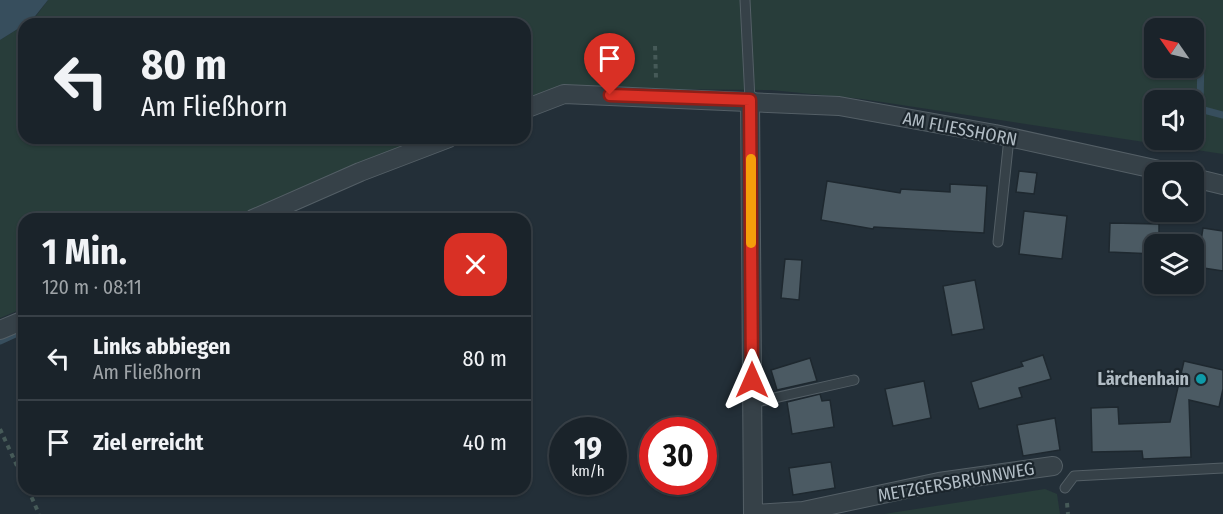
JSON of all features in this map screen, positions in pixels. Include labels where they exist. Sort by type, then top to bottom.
[{"type":"street","name":"AM FLIESSHORN","points":[[531,107],[564,94],[750,100],[839,106],[1009,138],[1144,167]]},
{"type":"street","points":[[750,100],[752,514]]},
{"type":"street","points":[[267,213],[360,172],[432,144]]},
{"type":"street","points":[[1204,180],[1223,184]]},
{"type":"street","points":[[0,330],[18,322]]},
{"type":"street","name":"METZGERSBRUNNWEG","points":[[752,514],[802,511],[939,482],[1053,466]]},
{"type":"lane","points":[[745,0],[750,100]]},
{"type":"lane","points":[[999,242],[1009,138]]},
{"type":"lane","points":[[752,403],[854,380]]},
{"type":"lane","points":[[1065,488],[1074,476],[1223,468]]},
{"type":"path","points":[[655,46],[657,97]]},
{"type":"path","points":[[0,429],[18,468]]},
{"type":"path","points":[[31,495],[39,514]]},
{"type":"green space","points":[[48,0],[1223,0],[1223,154],[1197,150],[1204,150],[1204,90],[1144,90],[1144,142],[862,99],[771,90],[559,88],[531,99],[531,18],[34,18]]},
{"type":"green space","points":[[18,29],[18,144],[410,144],[244,213],[18,213],[18,310],[0,318],[0,40]]},
{"type":"green space","points":[[1045,489],[1057,494],[1060,514],[884,514]]},
{"type":"water","points":[[0,0],[48,0],[34,18],[18,18],[18,29],[0,40]]},
{"type":"building","points":[[1019,171],[1037,173],[1034,194],[1016,192]]},
{"type":"building","points":[[827,181],[900,193],[901,189],[950,192],[950,184],[987,186],[984,233],[874,227],[873,229],[821,220]]},
{"type":"building","points":[[1024,211],[1067,216],[1062,259],[1019,254]]},
{"type":"building","points":[[1110,223],[1159,224],[1159,234],[1144,234],[1144,254],[1109,252]]},
{"type":"building","points":[[1203,228],[1223,231],[1223,271],[1204,268],[1204,234],[1202,234]]},
{"type":"building","points":[[785,259],[802,260],[799,300],[781,298]]},
{"type":"building","points":[[975,280],[984,329],[952,335],[943,286]]},
{"type":"building","points":[[1043,355],[1051,379],[1019,388],[1022,397],[979,409],[971,382],[1023,366],[1021,362]]},
{"type":"building","points":[[810,358],[817,381],[777,390],[771,370]]},
{"type":"building","points":[[1184,361],[1223,370],[1223,389],[1219,407],[1189,400],[1191,457],[1143,459],[1142,451],[1092,452],[1091,408],[1118,407],[1119,424],[1170,422]]},
{"type":"building","points":[[924,381],[931,418],[893,426],[885,389]]},
{"type":"building","points":[[820,394],[822,401],[830,400],[834,427],[792,434],[787,402]]},
{"type":"building","points":[[1055,418],[1060,450],[1023,456],[1017,425]]},
{"type":"building","points":[[831,462],[835,488],[793,495],[789,468]]},
{"type":"waterway","points":[[1201,78],[1200,109],[1223,115]]},
{"type":"waterway","points":[[0,341],[18,333]]},
{"type":"slow traffic","points":[[751,159],[751,243]]},
{"type":"place","name":"Lärchenhain","points":[[1201,379]]},
{"type":"route","points":[[610,95],[750,100],[752,380]]}]
